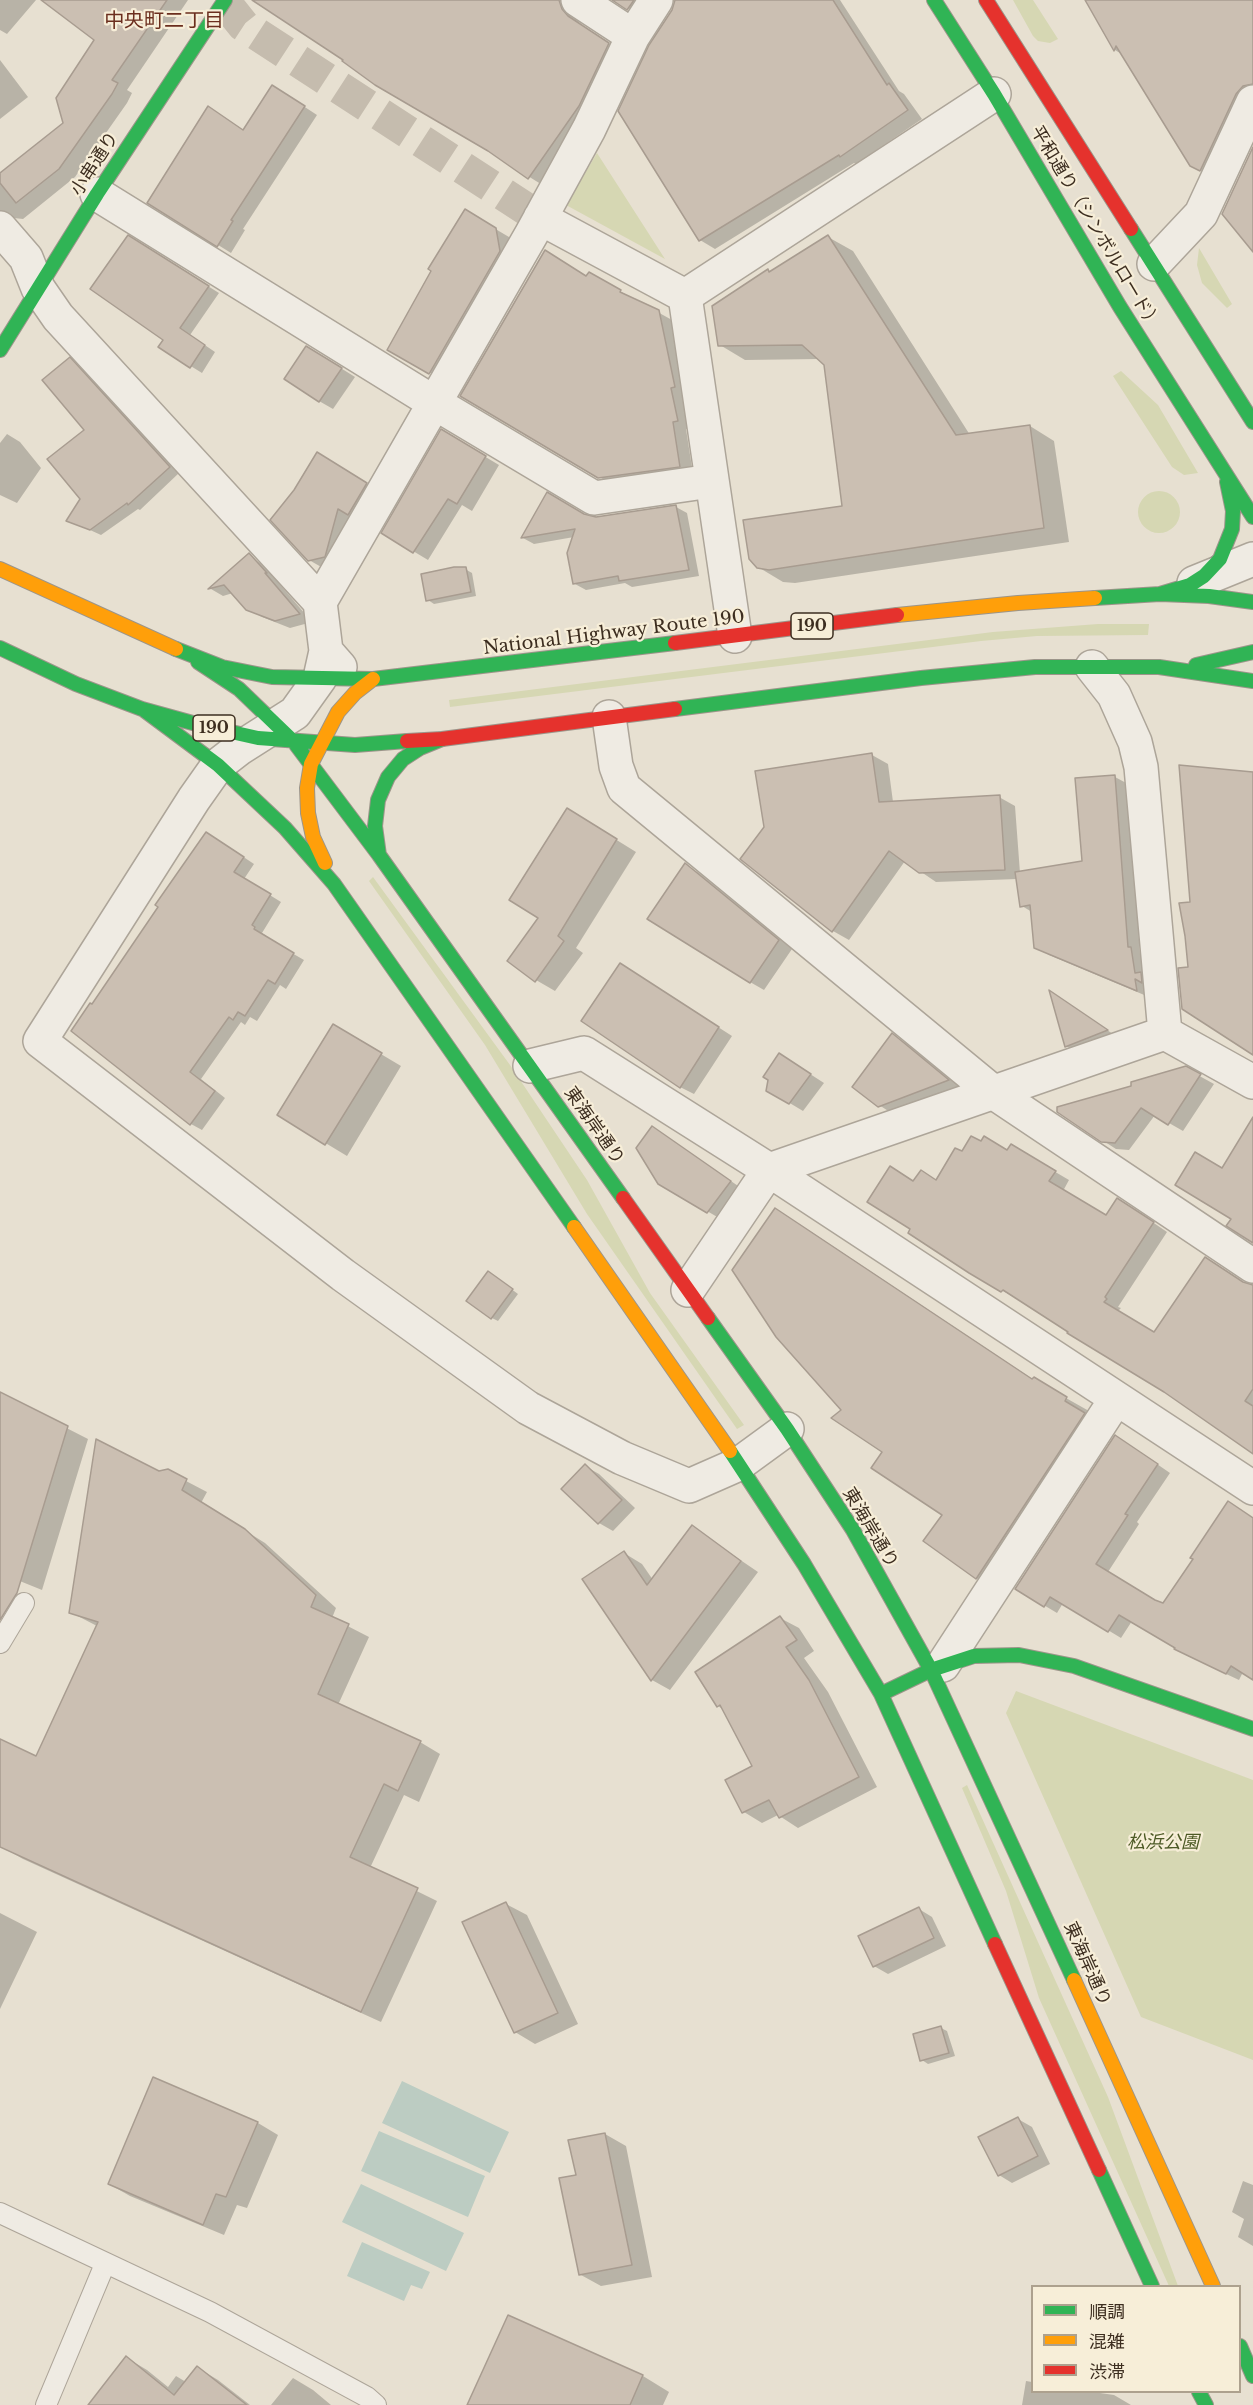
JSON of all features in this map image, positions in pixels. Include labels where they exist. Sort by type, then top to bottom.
[{"type":"main road","name":"小串通り","points":[[0,350],[97,194],[225,0]]},
{"type":"main road","name":"平和通り（シンボルロード）","points":[[934,0],[994,94],[1114,297],[1253,517]]},
{"type":"main road","name":"平和通り（シンボルロード）","points":[[986,0],[1253,422]]},
{"type":"main road","points":[[1175,590],[1204,576],[1220,559],[1232,529],[1233,511],[1226,475]]},
{"type":"main road","points":[[0,569],[173,648],[222,667],[272,677],[323,665]]},
{"type":"main road","name":"National Highway Route 190","points":[[373,679],[923,612],[1018,603],[1175,590],[1253,602]]},
{"type":"main road","name":"190","points":[[0,648],[76,684],[142,709],[200,725],[355,746],[442,739],[986,671],[1092,666],[1159,667],[1253,681]]},
{"type":"main road","name":"東海岸通り","points":[[173,648],[230,683],[277,735],[311,764],[379,855],[787,1429],[853,1530],[937,1667],[1008,1835],[1213,2285]]},
{"type":"main road","points":[[1159,667],[1194,666],[1253,652]]},
{"type":"main road","points":[[334,884],[313,837],[308,813],[307,788],[311,764],[338,712],[355,693],[373,679]]},
{"type":"main road","points":[[142,709],[218,765],[285,828],[334,884],[739,1464],[804,1564],[881,1694],[1152,2285]]},
{"type":"main road","points":[[379,855],[375,826],[378,800],[388,777],[403,759],[420,748],[442,739]]},
{"type":"main road","points":[[881,1694],[937,1667],[974,1656],[1020,1655],[1074,1666],[1253,1729]]},
{"type":"main road","points":[[1241,2350],[1253,2376]]},
{"type":"street","points":[[578,0],[633,36]]},
{"type":"street","points":[[656,0],[633,36],[589,129],[540,218],[320,602],[323,665],[295,713],[277,735],[240,748],[218,765],[188,808],[40,1041],[343,1275],[528,1408],[622,1458],[689,1486],[739,1464],[787,1429]]},
{"type":"street","points":[[685,296],[994,94]]},
{"type":"street","points":[[1154,264],[1201,214],[1253,102]]},
{"type":"street","points":[[97,194],[433,402],[594,498],[711,481]]},
{"type":"street","points":[[540,218],[685,296]]},
{"type":"street","points":[[4,240],[26,258],[38,288],[58,317],[320,602]]},
{"type":"street","points":[[685,296],[735,636]]},
{"type":"street","points":[[1175,590],[1253,559]]},
{"type":"street","points":[[323,665],[373,679]]},
{"type":"street","points":[[1092,666],[1114,695],[1135,742],[1142,767],[1165,1033]]},
{"type":"street","points":[[609,717],[616,766],[624,788],[993,1092],[1253,1266]]},
{"type":"street","points":[[688,1290],[769,1170],[1165,1033],[1253,1082]]},
{"type":"street","points":[[530,1066],[584,1053],[769,1170],[1253,1488]]},
{"type":"street","points":[[937,1667],[1116,1399]]},
{"type":"lane","points":[[0,1643],[24,1603]]},
{"type":"lane","points":[[0,2213],[210,2312],[367,2397],[376,2405]]},
{"type":"lane","points":[[46,2405],[105,2264]]},
{"type":"green space","points":[[1013,0],[1033,0],[1058,39],[1050,43],[1038,41]]},
{"type":"green space","points":[[597,153],[665,259],[566,205]]},
{"type":"green space","points":[[1199,248],[1232,304],[1227,308],[1202,283],[1197,265]]},
{"type":"green space","points":[[1121,371],[1158,405],[1198,473],[1184,475],[1172,467],[1113,376]]},
{"type":"green space","points":[[1159,491],[1174,497],[1180,512],[1174,527],[1159,533],[1144,527],[1138,512],[1144,497]]},
{"type":"green space","points":[[1098,624],[1149,624],[1148,635],[1037,636],[981,641],[450,707],[449,700],[993,632]]},
{"type":"green space","points":[[373,877],[510,1065],[587,1180],[650,1293],[744,1425],[737,1429],[587,1214],[485,1045],[369,881]]},
{"type":"green space","name":"松浜公園","points":[[1016,1691],[1253,1780],[1253,2060],[1141,2017],[1006,1713]]},
{"type":"green space","points":[[967,1785],[1108,2097],[1178,2285],[1169,2285],[1039,1998],[1006,1891],[962,1788]]},
{"type":"shaded area","points":[[402,2081],[509,2132],[490,2173],[382,2123]]},
{"type":"shaded area","points":[[379,2131],[485,2176],[468,2217],[361,2171]]},
{"type":"shaded area","points":[[361,2184],[464,2233],[446,2271],[342,2222]]},
{"type":"shaded area","points":[[362,2242],[430,2272],[422,2289],[411,2285],[404,2301],[347,2276]]},
{"type":"building","points":[[41,0],[167,0],[112,80],[118,83],[112,94],[59,169],[16,203],[0,183],[0,173],[63,123],[56,98],[94,40]]},
{"type":"building","points":[[252,0],[559,0],[568,16],[609,43],[579,106],[528,179],[488,151],[375,85],[343,60]]},
{"type":"building","points":[[612,0],[634,0],[627,10]]},
{"type":"building","points":[[675,0],[833,0],[887,85],[889,83],[908,110],[840,157],[839,155],[699,241],[618,111],[649,45],[672,10]]},
{"type":"building","points":[[1085,0],[1253,0],[1253,84],[1243,86],[1236,94],[1200,171],[1190,166],[1116,46],[1114,51]]},
{"type":"building","points":[[272,85],[305,106],[231,220],[233,221],[217,247],[147,203],[208,106],[243,130]]},
{"type":"building","points":[[1253,147],[1253,252],[1222,214]]},
{"type":"building","points":[[465,209],[496,228],[500,251],[429,374],[387,350],[431,271],[428,269]]},
{"type":"building","points":[[128,235],[209,286],[180,328],[205,345],[190,368],[158,347],[163,340],[90,289]]},
{"type":"building","points":[[828,235],[956,435],[1030,425],[1044,528],[769,570],[757,568],[749,559],[743,520],[842,506],[824,365],[802,345],[718,346],[712,306],[768,269],[769,272]]},
{"type":"building","points":[[545,250],[586,276],[589,272],[621,290],[620,292],[659,310],[675,387],[671,388],[678,421],[673,422],[680,467],[598,478],[460,396]]},
{"type":"building","points":[[306,346],[342,368],[319,402],[284,379]]},
{"type":"building","points":[[70,357],[170,467],[128,505],[127,503],[90,530],[66,521],[80,499],[47,459],[84,430],[42,380]]},
{"type":"building","points":[[441,429],[486,456],[457,504],[448,499],[413,553],[381,533]]},
{"type":"building","points":[[317,452],[367,483],[348,515],[338,509],[325,557],[308,561],[270,520],[294,490]]},
{"type":"building","points":[[547,492],[584,514],[596,517],[676,505],[689,570],[619,581],[618,576],[573,584],[567,553],[575,529],[521,538]]},
{"type":"building","points":[[249,553],[300,614],[275,621],[246,610],[224,585],[208,589]]},
{"type":"building","points":[[454,567],[466,567],[471,592],[426,601],[421,574]]},
{"type":"building","points":[[872,753],[879,802],[1000,795],[1005,870],[919,873],[889,851],[832,932],[740,859],[764,827],[755,771]]},
{"type":"building","points":[[1179,765],[1253,772],[1253,1055],[1182,1009],[1178,968],[1188,967],[1179,903],[1190,902]]},
{"type":"building","points":[[1115,775],[1128,947],[1131,947],[1135,973],[1141,972],[1142,983],[1135,979],[1137,991],[1034,948],[1030,905],[1020,907],[1015,872],[1082,861],[1075,778]]},
{"type":"building","points":[[567,808],[617,839],[558,936],[564,941],[535,982],[507,961],[538,918],[509,900]]},
{"type":"building","points":[[206,832],[244,857],[234,872],[271,894],[252,925],[254,929],[294,953],[275,984],[268,980],[245,1016],[238,1012],[233,1020],[229,1017],[190,1072],[215,1091],[190,1125],[71,1031],[158,907],[155,905]]},
{"type":"building","points":[[685,863],[779,940],[750,983],[647,919]]},
{"type":"building","points":[[620,963],[719,1027],[680,1088],[581,1021]]},
{"type":"building","points":[[1049,990],[1108,1030],[1065,1047]]},
{"type":"building","points":[[333,1024],[382,1053],[325,1145],[277,1115]]},
{"type":"building","points":[[892,1033],[949,1080],[878,1107],[852,1087]]},
{"type":"building","points":[[779,1053],[811,1074],[789,1104],[766,1091],[768,1080],[763,1077]]},
{"type":"building","points":[[1186,1066],[1201,1074],[1168,1125],[1141,1108],[1115,1143],[1101,1142],[1057,1112],[1057,1107],[1131,1086],[1131,1082]]},
{"type":"building","points":[[1253,1117],[1253,1243],[1226,1226],[1231,1219],[1175,1185],[1195,1152],[1222,1168]]},
{"type":"building","points":[[652,1126],[731,1181],[707,1213],[658,1184],[636,1148]]},
{"type":"building","points":[[971,1136],[981,1141],[984,1136],[1007,1150],[1011,1144],[1056,1171],[1049,1181],[1106,1215],[1117,1198],[1154,1222],[1105,1297],[1107,1299],[1104,1302],[1154,1332],[1205,1257],[1243,1282],[1253,1285],[1253,1389],[1245,1401],[1253,1406],[1253,1454],[1164,1392],[1067,1333],[1003,1290],[1001,1292],[969,1273],[908,1233],[910,1229],[867,1202],[890,1166],[913,1181],[921,1170],[936,1180],[955,1148],[962,1151]]},
{"type":"building","points":[[775,1208],[1032,1379],[1034,1377],[1067,1397],[1065,1401],[1085,1413],[976,1579],[923,1541],[942,1515],[871,1468],[882,1452],[831,1418],[841,1410],[776,1337],[732,1270]]},
{"type":"building","points":[[488,1271],[513,1289],[491,1319],[466,1301]]},
{"type":"building","points":[[0,1392],[68,1426],[17,1593],[0,1620]]},
{"type":"building","points":[[1115,1435],[1158,1464],[1096,1564],[1163,1603],[1228,1501],[1253,1518],[1253,1680],[1231,1666],[1226,1674],[1174,1649],[1119,1615],[1108,1632],[1050,1597],[1044,1607],[1015,1589]]},
{"type":"building","points":[[96,1439],[159,1471],[168,1469],[187,1479],[182,1490],[245,1529],[316,1595],[311,1607],[349,1624],[318,1694],[421,1741],[398,1791],[384,1784],[350,1857],[418,1888],[361,2012],[0,1847],[0,1739],[36,1756],[98,1622],[69,1613]]},
{"type":"building","points":[[585,1464],[622,1500],[598,1524],[561,1489]]},
{"type":"building","points":[[692,1525],[741,1561],[651,1681],[582,1579],[624,1551],[647,1585]]},
{"type":"building","points":[[780,1616],[797,1640],[786,1647],[809,1680],[859,1777],[779,1818],[769,1800],[742,1813],[725,1780],[752,1766],[720,1705],[717,1707],[695,1672]]},
{"type":"building","points":[[506,1902],[558,2013],[514,2033],[462,1922]]},
{"type":"building","points":[[919,1907],[934,1938],[873,1967],[858,1936]]},
{"type":"building","points":[[941,2026],[949,2053],[920,2061],[913,2034]]},
{"type":"building","points":[[153,2077],[258,2122],[226,2197],[216,2194],[203,2225],[108,2184]]},
{"type":"building","points":[[1018,2117],[1038,2156],[998,2176],[978,2137]]},
{"type":"building","points":[[605,2133],[632,2265],[579,2275],[559,2178],[576,2175],[568,2140]]},
{"type":"building","points":[[508,2315],[643,2375],[630,2405],[467,2405]]},
{"type":"building","points":[[126,2356],[174,2395],[197,2366],[247,2405],[88,2405]]},
{"type":"tunnel","points":[[223,0],[243,25],[540,218]]},
{"type":"traffic: fast","points":[[0,350],[97,194],[225,0]]},
{"type":"traffic: fast","points":[[934,0],[994,94],[1120,307],[1253,517]]},
{"type":"traffic: fast","points":[[1131,229],[1253,422]]},
{"type":"traffic: fast","points":[[1160,594],[1190,585],[1204,576],[1220,559],[1232,529],[1233,511],[1227,482]]},
{"type":"traffic: fast","points":[[1095,598],[1160,594],[1209,596],[1253,602]]},
{"type":"traffic: fast","points":[[176,649],[222,667],[272,677],[373,679],[675,643]]},
{"type":"traffic: fast","points":[[0,648],[76,684],[142,709],[200,725],[258,738],[355,745],[407,741]]},
{"type":"traffic: fast","points":[[1196,665],[1253,652]]},
{"type":"traffic: fast","points":[[198,662],[239,689],[294,742],[379,855],[623,1198]]},
{"type":"traffic: fast","points":[[675,709],[921,678],[1035,667],[1159,667],[1253,681]]},
{"type":"traffic: fast","points":[[144,710],[218,765],[285,828],[334,884],[574,1227]]},
{"type":"traffic: fast","points":[[379,855],[375,826],[378,800],[388,777],[403,759],[420,748],[442,739]]},
{"type":"traffic: fast","points":[[708,1318],[787,1429],[853,1530],[931,1670],[1074,1980]]},
{"type":"traffic: fast","points":[[730,1451],[804,1564],[881,1694],[995,1944]]},
{"type":"traffic: fast","points":[[881,1694],[931,1670],[974,1656],[1019,1655],[1074,1666],[1253,1729]]},
{"type":"traffic: fast","points":[[1099,2170],[1152,2285]]},
{"type":"traffic: fast","points":[[1241,2348],[1253,2376]]},
{"type":"traffic: fast","points":[[1200,2393],[1206,2405]]},
{"type":"traffic: slow","points":[[0,569],[176,649]]},
{"type":"traffic: slow","points":[[897,615],[1095,598]]},
{"type":"traffic: slow","points":[[325,863],[313,837],[308,813],[307,788],[311,764],[338,712],[355,693],[373,679]]},
{"type":"traffic: slow","points":[[574,1227],[730,1451]]},
{"type":"traffic: slow","points":[[1074,1980],[1213,2285]]},
{"type":"traffic: jam","points":[[986,0],[1131,229]]},
{"type":"traffic: jam","points":[[675,643],[897,615]]},
{"type":"traffic: jam","points":[[407,741],[442,739],[675,709]]},
{"type":"traffic: jam","points":[[623,1198],[708,1318]]},
{"type":"traffic: jam","points":[[995,1944],[1099,2170]]},
{"type":"district","name":"中央町二丁目","points":[[164,21]]}]
